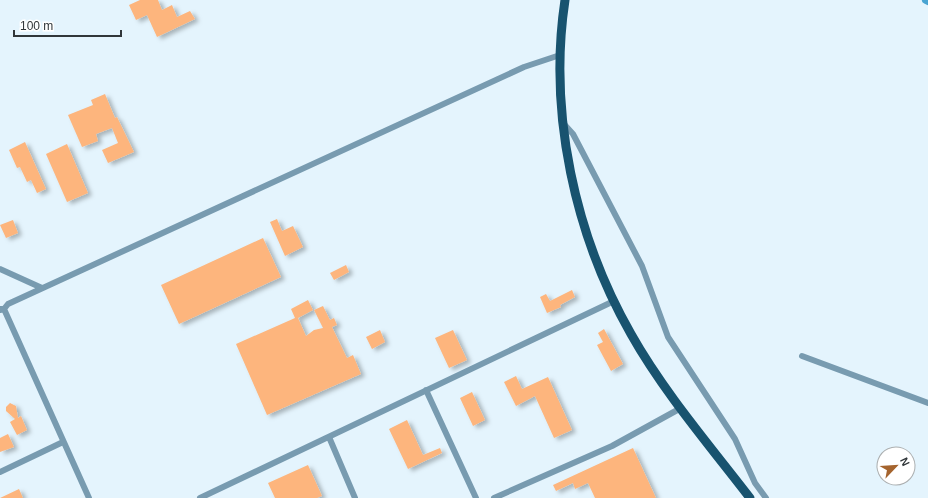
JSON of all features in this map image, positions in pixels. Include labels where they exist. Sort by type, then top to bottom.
[{"type":"main road","points":[[565,0],[560,56],[560,85],[563,123],[568,163],[585,232],[601,274],[632,336],[655,373],[750,498]]},
{"type":"street","points":[[89,498],[1,309],[8,304],[42,288],[524,67],[560,56]]},
{"type":"street","points":[[563,123],[573,134],[642,266],[668,337],[736,439],[755,483],[766,498]]},
{"type":"street","points":[[0,269],[42,288]]},
{"type":"street","points":[[200,498],[614,301]]},
{"type":"street","points":[[802,356],[928,403]]},
{"type":"street","points":[[426,390],[476,498]]},
{"type":"street","points":[[494,498],[612,446],[681,408]]},
{"type":"street","points":[[329,437],[354,498]]},
{"type":"street","points":[[0,472],[63,442]]},
{"type":"building","points":[[140,0],[158,0],[162,10],[172,5],[177,17],[190,11],[195,19],[157,37],[147,15],[136,20],[129,5]]},
{"type":"building","points":[[105,94],[115,118],[117,117],[134,152],[108,163],[102,150],[118,143],[112,128],[96,134],[98,141],[82,147],[68,115],[93,105],[91,100]]},
{"type":"building","points":[[25,142],[46,189],[37,193],[31,180],[27,182],[20,167],[17,168],[9,150]]},
{"type":"building","points":[[67,144],[88,193],[67,202],[46,154]]},
{"type":"building","points":[[277,219],[282,231],[293,226],[303,247],[285,256],[270,222]]},
{"type":"building","points":[[13,220],[18,233],[6,238],[0,225]]},
{"type":"building","points":[[263,238],[281,277],[179,324],[161,285]]},
{"type":"building","points":[[346,265],[349,272],[334,280],[330,273]]},
{"type":"building","points":[[572,290],[575,297],[560,305],[561,307],[547,313],[540,297],[546,294],[550,301]]},
{"type":"building","points":[[308,300],[313,310],[298,318],[306,336],[314,330],[323,328],[314,310],[323,306],[330,320],[334,318],[337,325],[332,327],[347,358],[353,355],[361,374],[267,415],[236,344],[295,318],[291,309]]},
{"type":"building","points":[[604,329],[623,364],[611,371],[597,345],[603,342],[598,333]]},
{"type":"building","points":[[380,330],[385,342],[372,349],[366,337]]},
{"type":"building","points":[[453,330],[467,360],[449,368],[435,338]]},
{"type":"building","points":[[516,376],[522,389],[548,377],[572,430],[554,438],[535,396],[516,406],[504,382]]},
{"type":"building","points":[[472,392],[485,420],[473,426],[460,398]]},
{"type":"building","points":[[10,403],[16,406],[18,418],[21,416],[27,430],[17,435],[10,422],[15,419],[6,411],[6,407]]},
{"type":"building","points":[[407,420],[423,455],[440,448],[442,453],[408,469],[389,429]]},
{"type":"building","points":[[8,434],[14,447],[0,452],[0,438]]},
{"type":"building","points":[[633,448],[656,498],[595,498],[588,483],[575,489],[573,483],[556,491],[553,485]]},
{"type":"building","points":[[308,465],[322,496],[317,498],[275,498],[268,483]]},
{"type":"building","points":[[19,489],[23,498],[0,498]]}]
